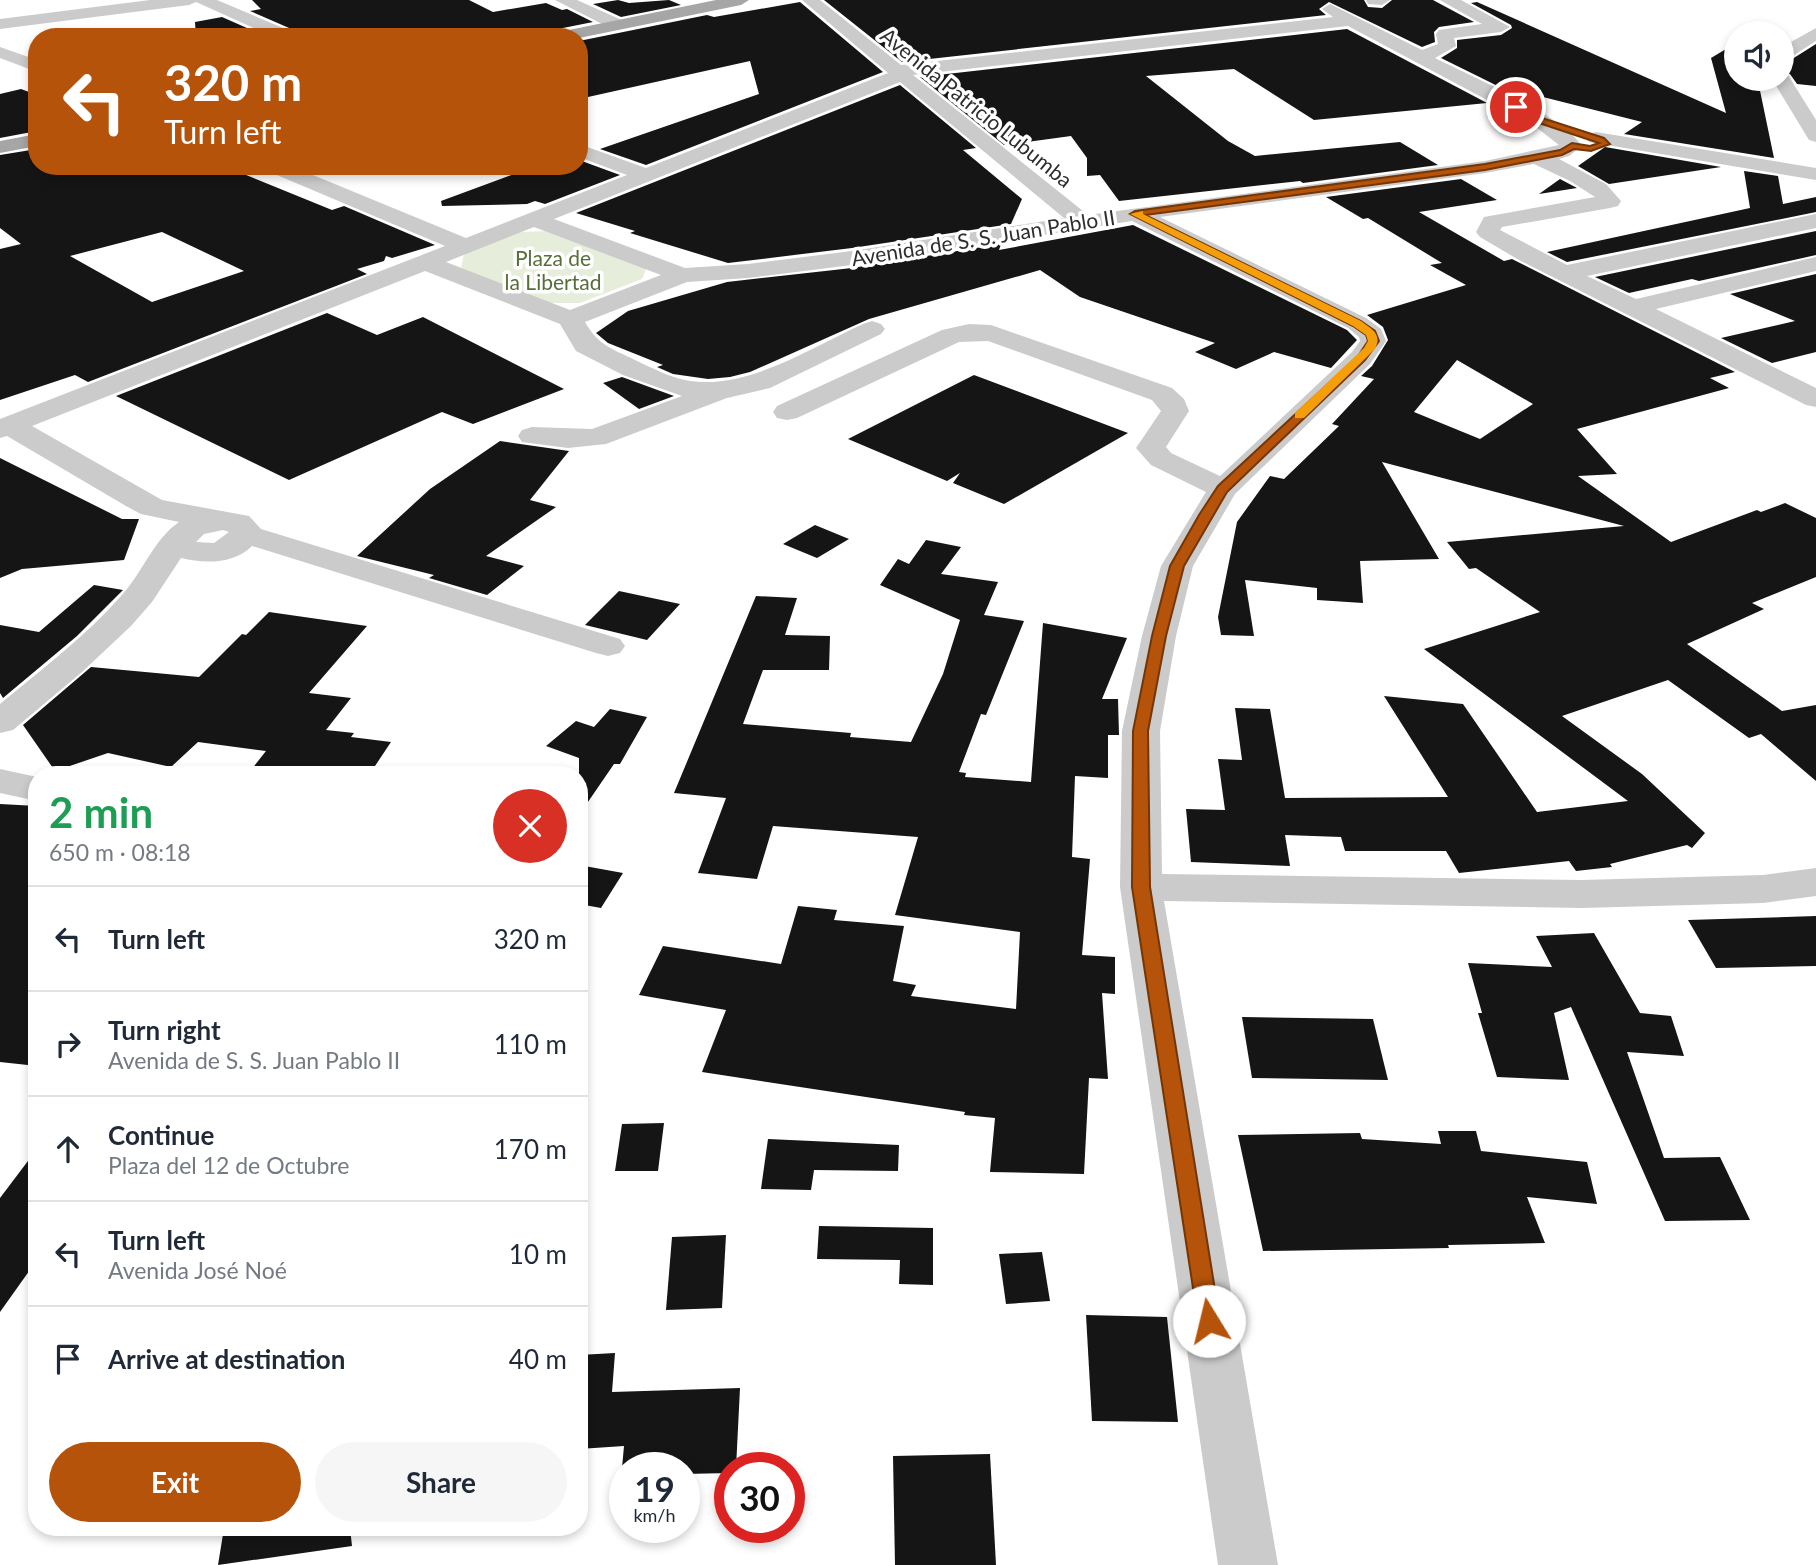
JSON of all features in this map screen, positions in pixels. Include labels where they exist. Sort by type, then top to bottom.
[{"type":"main road","points":[[588,31],[741,0]]},
{"type":"main road","points":[[0,147],[28,142]]},
{"type":"street","points":[[0,13],[96,0]]},
{"type":"street","points":[[0,24],[189,0]]},
{"type":"street","points":[[203,0],[268,28]]},
{"type":"street","points":[[564,0],[618,25]]},
{"type":"street","name":"Avenida Patricio Lubumba","points":[[810,0],[1083,222]]},
{"type":"street","points":[[1313,0],[1585,142],[1816,174]]},
{"type":"street","points":[[1374,0],[1382,0]]},
{"type":"street","points":[[1422,57],[1447,46],[1445,34],[1502,27],[1448,0]]},
{"type":"street","points":[[297,175],[467,235],[495,234],[848,96],[898,73],[1353,20]]},
{"type":"street","points":[[0,31],[24,41]]},
{"type":"street","points":[[1794,47],[1816,33]]},
{"type":"street","points":[[0,52],[28,63]]},
{"type":"street","points":[[848,96],[919,90]]},
{"type":"street","points":[[1791,91],[1807,110],[1816,136]]},
{"type":"street","name":"Avenida de S. S. Juan Pablo II","points":[[569,319],[683,275],[748,271],[841,259],[1135,214],[1538,158],[1585,142]]},
{"type":"street","points":[[588,153],[643,174]]},
{"type":"street","points":[[1538,158],[1597,188],[1607,195],[1610,201],[1492,222],[1488,232],[1527,256],[1635,307],[1816,399]]},
{"type":"street","points":[[349,175],[404,197]]},
{"type":"street","points":[[1135,214],[1357,323],[1371,334],[1373,341],[1362,358],[1223,489],[1205,515],[1177,566],[1159,636],[1141,731],[1141,887],[1248,1565]]},
{"type":"street","name":"Avenida de S. S. Juan Pablo II","points":[[532,219],[683,275]]},
{"type":"street","points":[[1565,273],[1816,221]]},
{"type":"street","points":[[4,427],[424,262],[467,235]]},
{"type":"street","points":[[424,262],[569,319],[585,345],[633,369],[680,387],[722,391]]},
{"type":"street","points":[[1635,307],[1816,264]]},
{"type":"street","points":[[532,436],[596,438],[722,391],[760,382],[872,330]]},
{"type":"street","points":[[787,412],[951,336],[968,332],[991,333],[1162,394],[1174,405],[1175,411],[1151,448],[1161,458],[1223,489]]},
{"type":"street","points":[[1785,383],[1816,376]]},
{"type":"street","points":[[4,427],[213,537],[238,543],[246,534],[608,646]]},
{"type":"street","points":[[152,507],[185,550],[192,552],[213,537]]},
{"type":"street","points":[[0,722],[109,630],[153,581],[213,537]]},
{"type":"street","points":[[153,581],[168,553],[179,540]]},
{"type":"street","points":[[0,781],[28,787]]},
{"type":"street","points":[[1141,887],[1582,894],[1763,889],[1816,882]]},
{"type":"green space","name":"Plaza de la Libertad","points":[[549,231],[647,267],[642,279],[580,303],[546,303],[461,268],[464,254],[519,232]]},
{"type":"building","points":[[252,0],[469,0],[493,12],[546,3],[562,10],[567,9],[593,22],[563,28],[289,28],[250,11],[261,9]]},
{"type":"building","points":[[618,0],[629,3],[669,0],[681,5],[621,17],[593,4]]},
{"type":"building","points":[[824,0],[1364,0],[1368,7],[1382,8],[1392,0],[1433,0],[1474,22],[1439,27],[1434,32],[1435,42],[1422,47],[1329,2],[1319,9],[1326,15],[902,62]]},
{"type":"building","points":[[800,2],[883,72],[646,165],[600,149],[759,94],[750,61],[588,97],[588,39],[707,15],[714,17]]},
{"type":"building","points":[[1477,2],[1726,113],[1711,58],[1724,50],[1724,91],[1760,91],[1774,158],[1624,134],[1642,122],[1543,97],[1524,99],[1441,58],[1457,48],[1457,40],[1501,35],[1512,28],[1471,3]]},
{"type":"building","points":[[222,17],[247,28],[195,28],[195,22]]},
{"type":"building","points":[[1347,29],[1487,103],[1314,120],[1234,69],[1146,76],[1228,141],[1255,156],[1400,142],[1438,165],[1303,183],[1300,181],[1119,201],[1100,175],[1087,176],[1087,158],[1071,136],[1004,145],[920,77]]},
{"type":"building","points":[[1816,44],[1816,86],[1797,84],[1794,80],[1794,58]]},
{"type":"building","points":[[900,85],[976,148],[963,150],[1022,199],[1011,224],[728,263],[630,233],[635,231],[576,213]]},
{"type":"building","points":[[21,89],[28,92],[28,133],[0,138],[0,94]]},
{"type":"building","points":[[1605,147],[1721,167],[1609,184],[1578,166]]},
{"type":"building","points":[[28,150],[28,175],[246,175],[332,210],[344,206],[435,245],[392,258],[386,256],[384,261],[357,269],[367,274],[88,382],[75,375],[0,400],[0,249],[21,244],[0,228],[0,155]],"holes":[[[162,232],[244,271],[152,302],[70,256]]]},
{"type":"building","points":[[588,163],[620,175],[545,204],[535,201],[527,204],[442,206],[441,201],[512,175],[588,175]]},
{"type":"building","points":[[1744,171],[1778,176],[1783,204],[1816,197],[1816,212],[1567,262],[1547,252],[1750,208]]},
{"type":"building","points":[[1461,179],[1497,200],[1419,212],[1504,261],[1512,259],[1735,372],[1710,378],[1729,388],[1577,429],[1617,474],[1578,476],[1671,542],[1757,510],[1761,512],[1785,503],[1816,518],[1816,577],[1752,603],[1764,609],[1687,644],[1782,711],[1816,705],[1816,781],[1761,734],[1749,738],[1668,680],[1562,716],[1642,774],[1705,833],[1692,848],[1687,845],[1610,864],[1612,867],[1576,871],[1569,861],[1459,873],[1446,851],[1345,851],[1341,837],[1285,835],[1290,866],[1191,862],[1186,809],[1225,810],[1218,759],[1242,760],[1235,708],[1270,709],[1285,798],[1448,797],[1384,696],[1463,704],[1537,812],[1628,801],[1424,649],[1540,612],[1476,568],[1469,569],[1447,542],[1624,526],[1382,462],[1439,559],[1360,561],[1363,603],[1317,600],[1317,588],[1245,580],[1254,636],[1221,635],[1218,617],[1237,522],[1270,476],[1284,479],[1339,426],[1332,424],[1374,379],[1361,376],[1372,366],[1388,340],[1383,327],[1367,315],[1466,285],[1430,265],[1442,263],[1368,218],[1363,219],[1326,197]],"holes":[[[1457,360],[1533,404],[1480,439],[1414,412]]]},
{"type":"building","points":[[1560,179],[1577,188],[1539,194]]},
{"type":"building","points":[[1133,225],[1347,330],[1357,340],[1331,368],[1274,352],[1236,369],[1195,352],[1215,343],[1080,297],[1040,270],[869,319],[750,372],[730,377],[708,379],[673,374],[657,367],[663,365],[608,343],[596,333],[628,311],[727,282],[852,268],[1001,244],[999,250]]},
{"type":"building","points":[[1816,231],[1816,255],[1699,281],[1692,279],[1629,293],[1595,277]]},
{"type":"building","points":[[1816,274],[1816,352],[1772,363],[1721,338],[1795,321],[1730,294]]},
{"type":"building","points":[[327,313],[377,335],[423,317],[564,389],[473,424],[442,412],[289,480],[116,396]]},
{"type":"building","points":[[974,375],[1128,433],[1004,504],[953,483],[960,473],[947,481],[848,439]]},
{"type":"building","points":[[622,377],[674,396],[639,409],[603,383]]},
{"type":"building","points":[[500,441],[569,451],[530,500],[556,507],[486,556],[524,566],[487,595],[429,578],[434,575],[357,556],[430,489]]},
{"type":"building","points":[[0,458],[122,519],[139,519],[124,560],[22,569],[0,578]]},
{"type":"building","points":[[815,525],[849,539],[817,558],[783,544]]},
{"type":"building","points":[[926,540],[961,547],[941,574],[998,582],[984,615],[1024,621],[986,715],[981,714],[959,772],[966,773],[965,777],[1031,782],[1043,623],[1127,638],[1102,699],[1118,699],[1119,735],[1108,735],[1108,778],[1075,776],[1072,857],[1090,859],[1082,955],[1115,957],[1115,994],[1102,993],[1108,1079],[1089,1078],[1084,1174],[990,1172],[995,1118],[702,1072],[726,1010],[639,995],[663,946],[781,964],[798,906],[837,910],[834,920],[904,926],[893,981],[916,985],[911,996],[1016,1009],[1020,932],[895,915],[918,837],[773,826],[757,879],[698,873],[726,798],[674,793],[756,596],[797,598],[785,635],[830,636],[829,670],[763,670],[743,724],[851,733],[850,737],[911,742],[943,674],[960,620],[880,585],[898,559],[909,564]]},
{"type":"building","points":[[94,585],[123,590],[77,636],[3,698],[0,693],[0,625],[39,632]]},
{"type":"building","points":[[619,591],[680,604],[647,640],[585,625]]},
{"type":"building","points":[[269,612],[367,626],[309,693],[351,698],[326,730],[354,733],[351,737],[391,742],[375,766],[254,766],[266,751],[198,742],[172,766],[108,753],[70,766],[52,766],[23,725],[91,667],[199,677],[242,634],[246,635]]},
{"type":"building","points":[[610,709],[647,717],[620,764],[614,764],[588,802],[588,766],[579,766],[579,758],[546,746],[576,721],[594,727]]},
{"type":"building","points":[[0,804],[28,806],[28,1065],[0,1062]]},
{"type":"building","points":[[588,867],[623,873],[601,908],[588,906]]},
{"type":"building","points":[[1816,916],[1816,966],[1716,968],[1688,920]]},
{"type":"building","points":[[1594,933],[1640,1013],[1671,1016],[1684,1056],[1627,1052],[1664,1158],[1720,1157],[1750,1220],[1665,1221],[1571,1007],[1554,1013],[1569,1080],[1497,1077],[1478,1013],[1482,1013],[1468,963],[1552,967],[1536,936]]},
{"type":"building","points":[[1242,1017],[1373,1019],[1388,1080],[1252,1078]]},
{"type":"building","points":[[664,1123],[658,1171],[615,1171],[622,1124]]},
{"type":"building","points":[[1438,1131],[1476,1131],[1481,1151],[1587,1162],[1597,1204],[1527,1197],[1545,1243],[1448,1245],[1449,1248],[1263,1251],[1238,1135],[1360,1133],[1362,1139],[1441,1144]]},
{"type":"building","points":[[768,1139],[899,1145],[898,1171],[814,1170],[811,1190],[761,1189]]},
{"type":"building","points":[[28,1161],[28,1273],[0,1312],[0,1198]]},
{"type":"building","points":[[819,1226],[933,1228],[933,1285],[899,1284],[900,1260],[817,1259]]},
{"type":"building","points":[[726,1235],[722,1308],[666,1310],[672,1237]]},
{"type":"building","points":[[1042,1252],[1050,1301],[1006,1304],[999,1254]]},
{"type":"building","points":[[1086,1315],[1167,1317],[1178,1422],[1092,1421]]},
{"type":"building","points":[[615,1353],[612,1392],[740,1388],[737,1452],[714,1452],[714,1473],[700,1474],[700,1452],[623,1452],[624,1446],[588,1448],[588,1354]]},
{"type":"building","points":[[990,1454],[996,1565],[895,1565],[893,1456]]},
{"type":"building","points":[[223,1536],[351,1536],[352,1546],[218,1565]]},
{"type":"slow traffic","points":[[1140,213],[1135,214],[1357,323],[1371,334],[1373,341],[1362,358],[1300,416]]},
{"type":"route","points":[[1209,1321],[1141,887],[1141,731],[1159,636],[1177,566],[1205,515],[1223,489],[1362,358],[1373,341],[1371,334],[1357,323],[1135,214],[1519,162],[1562,152],[1572,146],[1591,149],[1605,146],[1601,140],[1539,120],[1516,107]]}]
